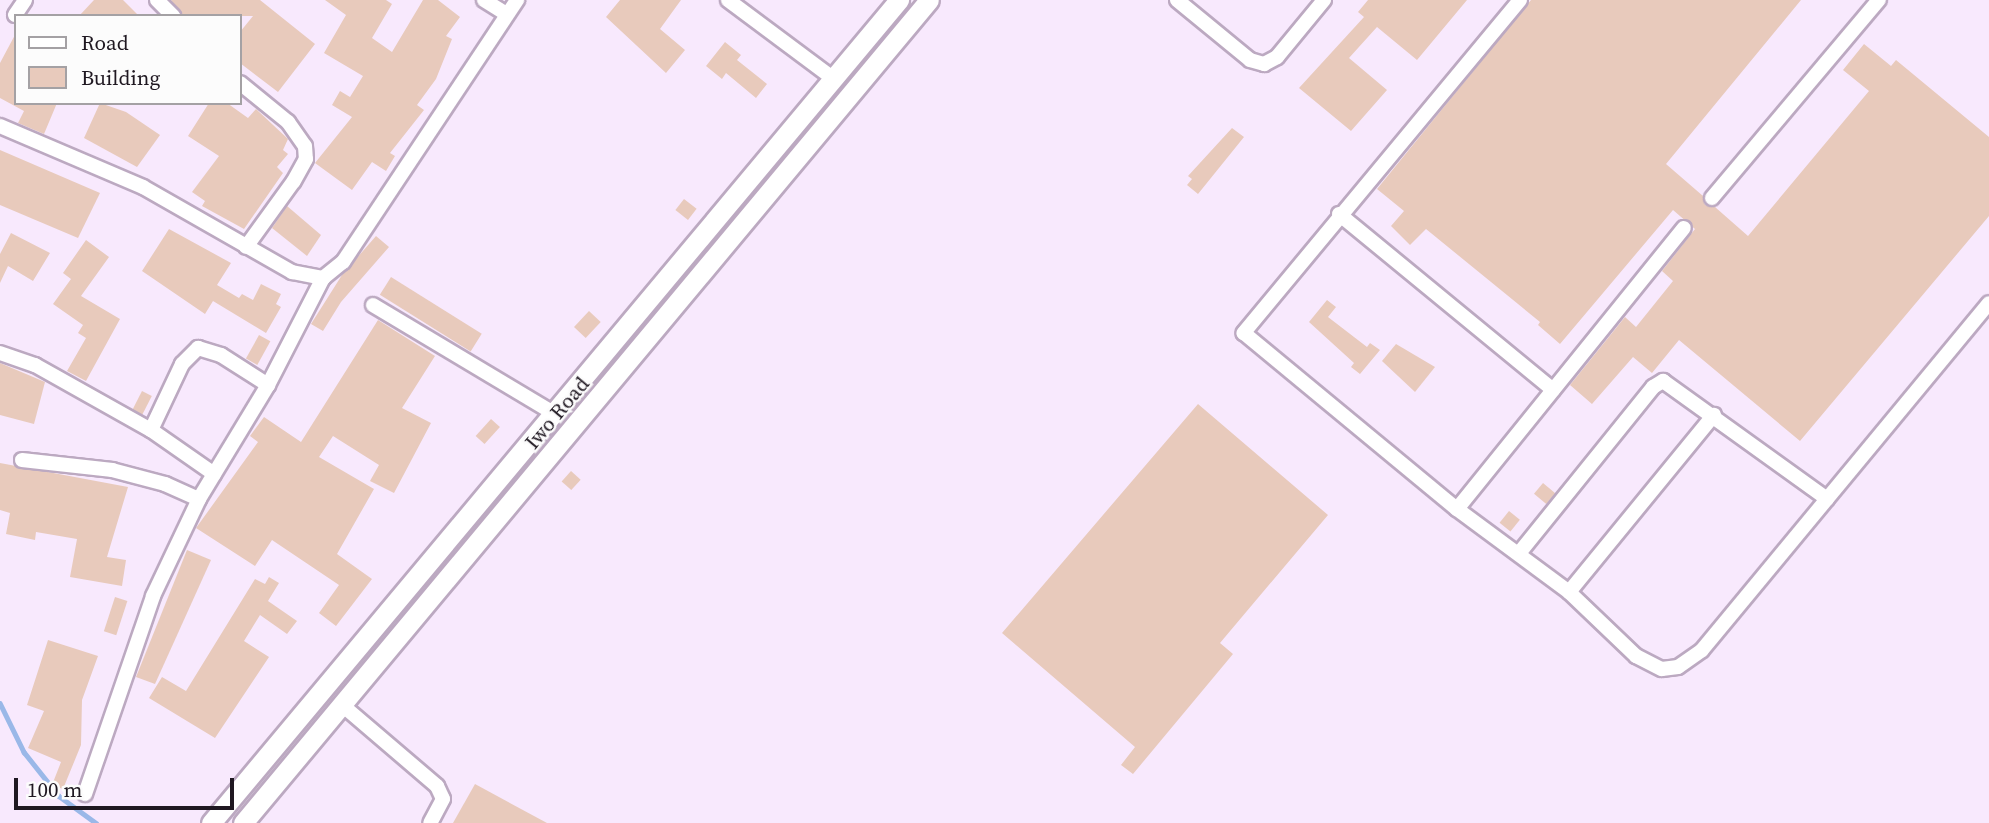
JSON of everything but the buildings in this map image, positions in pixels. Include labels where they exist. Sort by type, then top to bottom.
[{"type":"main road","name":"Iwo Road","points":[[211,823],[899,0]]},
{"type":"main road","name":"Iwo Road","points":[[243,823],[929,0]]},
{"type":"main road","points":[[805,115],[823,130]]},
{"type":"street","points":[[157,0],[171,14]]},
{"type":"street","points":[[484,0],[506,15]]},
{"type":"street","points":[[85,794],[153,596],[199,499],[268,385],[323,278],[343,262],[517,0]]},
{"type":"street","points":[[728,0],[834,79]]},
{"type":"street","points":[[1177,0],[1250,60],[1264,64],[1277,57],[1324,0]]},
{"type":"street","points":[[1520,0],[1339,214],[1244,333],[1457,509],[1520,552],[1569,592],[1636,656],[1662,669],[1678,667],[1702,650],[1989,303]]},
{"type":"street","points":[[1712,198],[1879,0]]},
{"type":"street","points":[[242,85],[288,122],[306,146],[306,159],[293,182],[246,247]]},
{"type":"street","points":[[0,126],[143,187],[292,272],[323,278]]},
{"type":"street","points":[[1339,214],[1553,390]]},
{"type":"street","points":[[1457,509],[1684,229]]},
{"type":"street","points":[[373,305],[555,414]]},
{"type":"street","points":[[151,430],[183,364],[198,348],[220,355],[268,385]]},
{"type":"street","points":[[0,353],[35,365],[151,430],[214,474]]},
{"type":"street","points":[[1520,552],[1657,384],[1671,382],[1827,499]]},
{"type":"street","points":[[1569,592],[1714,415]]},
{"type":"street","points":[[22,460],[112,470],[164,484],[199,499]]},
{"type":"street","points":[[341,704],[437,786],[443,799],[430,823]]},
{"type":"waterway","points":[[0,703],[24,752],[59,796],[96,823]]}]
